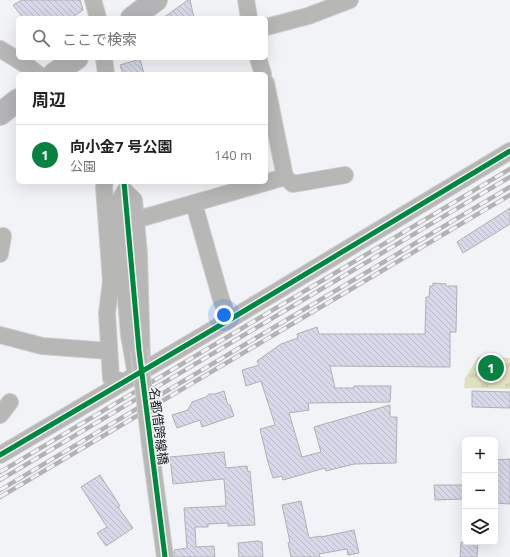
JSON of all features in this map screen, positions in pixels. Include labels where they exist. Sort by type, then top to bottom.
[{"type":"highway","points":[[135,16],[156,0]]},
{"type":"highway","points":[[57,72],[74,60]]},
{"type":"highway","points":[[0,114],[16,102]]},
{"type":"street","points":[[93,0],[97,16]]},
{"type":"street","points":[[246,0],[249,16]]},
{"type":"street","points":[[268,26],[308,16],[350,0]]},
{"type":"street","points":[[0,49],[16,59]]},
{"type":"street","points":[[18,60],[35,72]]},
{"type":"street","points":[[104,60],[106,72]]},
{"type":"street","points":[[259,60],[262,72]]},
{"type":"street","points":[[268,94],[286,178],[293,184],[345,175]]},
{"type":"street","points":[[0,455],[230,320],[510,151]]},
{"type":"street","points":[[268,183],[286,178]]},
{"type":"street","points":[[105,184],[111,281],[107,313],[111,378],[134,376]]},
{"type":"street","points":[[135,220],[265,184]]},
{"type":"street","points":[[125,192],[134,200],[139,254],[134,376],[129,335],[118,203],[125,192]]},
{"type":"street","name":"名都借跨線橋","points":[[125,192],[139,350],[165,557]]},
{"type":"street","points":[[194,204],[221,298],[230,320]]},
{"type":"street","points":[[0,254],[3,236]]},
{"type":"street","points":[[0,335],[42,346],[109,351]]},
{"type":"street","points":[[0,415],[10,402]]},
{"type":"green space","points":[[478,357],[510,358],[510,389],[464,388],[465,378]]},
{"type":"building","points":[[22,0],[80,0],[83,10],[74,16],[21,16],[13,5]]},
{"type":"building","points":[[188,0],[190,0],[194,16],[166,16]]},
{"type":"building","points":[[140,60],[143,72],[122,72],[120,65]]},
{"type":"building","points":[[510,208],[510,224],[463,253],[457,242]]},
{"type":"building","points":[[433,283],[446,284],[446,286],[457,286],[456,332],[450,332],[450,367],[330,366],[335,388],[354,388],[354,386],[391,386],[390,402],[308,403],[309,410],[289,413],[302,457],[321,452],[314,427],[390,405],[390,417],[397,417],[396,463],[354,464],[326,471],[325,468],[283,480],[282,476],[273,478],[260,429],[275,425],[261,381],[246,386],[242,370],[259,365],[257,361],[281,344],[298,338],[297,334],[317,327],[319,334],[425,334],[426,297],[429,297],[430,286],[433,286]]},
{"type":"building","points":[[224,391],[228,405],[230,405],[234,416],[202,427],[200,420],[177,428],[172,415],[188,410],[192,402],[206,397],[209,394]]},
{"type":"building","points":[[472,391],[510,392],[510,408],[472,407]]},
{"type":"building","points":[[224,452],[226,468],[247,466],[248,472],[250,471],[255,525],[228,526],[228,523],[208,524],[208,527],[195,527],[196,547],[214,546],[215,557],[174,557],[174,550],[187,548],[184,508],[226,506],[224,479],[173,484],[170,457]]},
{"type":"building","points":[[510,459],[510,504],[498,503],[498,460]]},
{"type":"building","points":[[100,475],[120,506],[118,507],[133,528],[106,546],[97,533],[107,527],[81,487]]},
{"type":"building","points":[[434,485],[462,485],[462,499],[435,500]]},
{"type":"building","points":[[301,501],[309,538],[354,530],[359,553],[348,555],[347,549],[319,554],[320,557],[291,557],[288,543],[290,542],[282,505]]},
{"type":"building","points":[[262,542],[263,557],[239,557],[238,543]]},
{"type":"building","points":[[461,542],[462,545],[478,545],[477,557],[460,557]]},
{"type":"railway","points":[[0,472],[510,169]]},
{"type":"railway","points":[[0,480],[510,177]]},
{"type":"railway","points":[[0,490],[510,187]]},
{"type":"railway","points":[[0,497],[510,195]]},
{"type":"cycle path","points":[[0,455],[229,320],[510,151]]},
{"type":"cycle path","points":[[124,184],[139,350],[165,557]]},
{"type":"place","name":"向小金7 号公園","points":[[491,368]]}]
